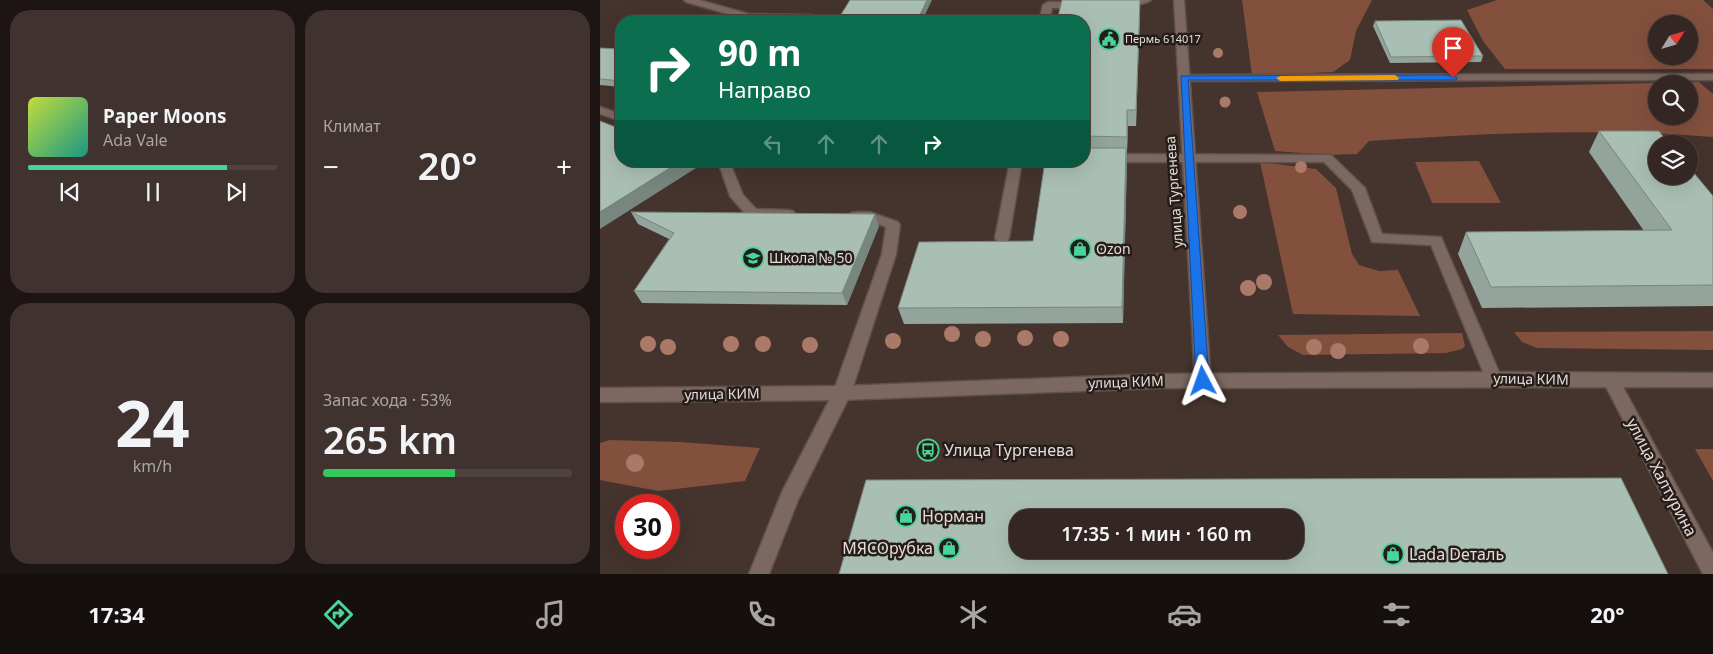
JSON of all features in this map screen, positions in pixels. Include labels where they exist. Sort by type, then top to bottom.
[{"type":"street","points":[[689,0],[742,15]]},
{"type":"street","points":[[1110,5],[1146,0]]},
{"type":"street","name":"улица Тургенева","points":[[1179,0],[1203,381]]},
{"type":"street","points":[[1046,15],[1048,5],[1092,5]]},
{"type":"street","points":[[1184,78],[1713,77]]},
{"type":"street","points":[[600,110],[615,116]]},
{"type":"street","points":[[1090,158],[1327,158],[1358,188],[1377,239],[1436,240],[1494,379]]},
{"type":"street","points":[[726,167],[737,196],[752,212],[801,214]]},
{"type":"street","points":[[1002,238],[1015,167]]},
{"type":"street","points":[[759,574],[789,498],[842,393],[889,254],[893,225],[870,216],[841,215]]},
{"type":"street","name":"улица КИМ","points":[[600,396],[842,393],[1160,381],[1713,380]]},
{"type":"street","name":"улица Халтурина","points":[[1611,381],[1713,573]]},
{"type":"shaded area","points":[[1242,0],[1372,0],[1356,31],[1350,60],[1333,72],[1252,75]]},
{"type":"shaded area","points":[[1497,0],[1703,0],[1713,9],[1713,69],[1505,69],[1483,41],[1467,10]]},
{"type":"shaded area","points":[[1698,82],[1713,94],[1713,137],[1584,132],[1498,134],[1369,141],[1357,154],[1327,155],[1275,151],[1257,92],[1648,83],[1648,125],[1698,125]]},
{"type":"shaded area","points":[[1479,161],[1501,203],[1432,203],[1415,162]]},
{"type":"shaded area","points":[[1260,162],[1316,169],[1336,188],[1352,254],[1359,265],[1379,271],[1398,270],[1420,316],[1293,314]]},
{"type":"shaded area","points":[[1713,331],[1713,350],[1537,348],[1522,342],[1514,332]]},
{"type":"shaded area","points":[[1462,333],[1465,346],[1462,349],[1446,353],[1303,355],[1288,347],[1278,335]]},
{"type":"shaded area","points":[[610,440],[680,442],[760,448],[745,481],[658,491],[600,480],[600,443]]},
{"type":"shaded area","points":[[1695,449],[1713,449],[1713,481]]},
{"type":"building","points":[[850,0],[927,0],[920,15],[841,15]]},
{"type":"building","points":[[1062,0],[1140,0],[1136,110],[1127,110],[1127,137],[1090,136],[1090,15],[1058,15]]},
{"type":"building","points":[[1461,20],[1483,56],[1391,57],[1375,21]]},
{"type":"building","points":[[600,48],[615,49],[615,80],[600,79]]},
{"type":"building","points":[[600,121],[615,127],[615,167],[671,167],[600,212]]},
{"type":"building","points":[[1599,131],[1659,131],[1662,135],[1648,135],[1648,185],[1698,185],[1698,178],[1713,196],[1713,285],[1491,287],[1466,232],[1672,230]]},
{"type":"building","points":[[1090,148],[1126,148],[1122,307],[898,308],[919,242],[1033,241],[1044,167],[1090,167]]},
{"type":"building","points":[[631,212],[875,214],[842,293],[634,291],[674,233]]},
{"type":"building","points":[[1621,478],[1668,574],[839,574],[866,480]]},
{"type":"slow traffic","points":[[1280,78],[1395,78]]},
{"type":"place","name":"Пермь 614017","points":[[1109,39]]},
{"type":"place","name":"Ozon","points":[[1080,249]]},
{"type":"place","name":"Школа № 50","points":[[753,258]]},
{"type":"place","name":"Улица Тургенева","points":[[928,450]]},
{"type":"place","name":"Норман","points":[[906,516]]},
{"type":"place","name":"МЯСОрубка","points":[[949,548]]},
{"type":"place","name":"Lada Dеталь","points":[[1393,554]]},
{"type":"route","points":[[1203,381],[1184,78],[1453,78]]}]
